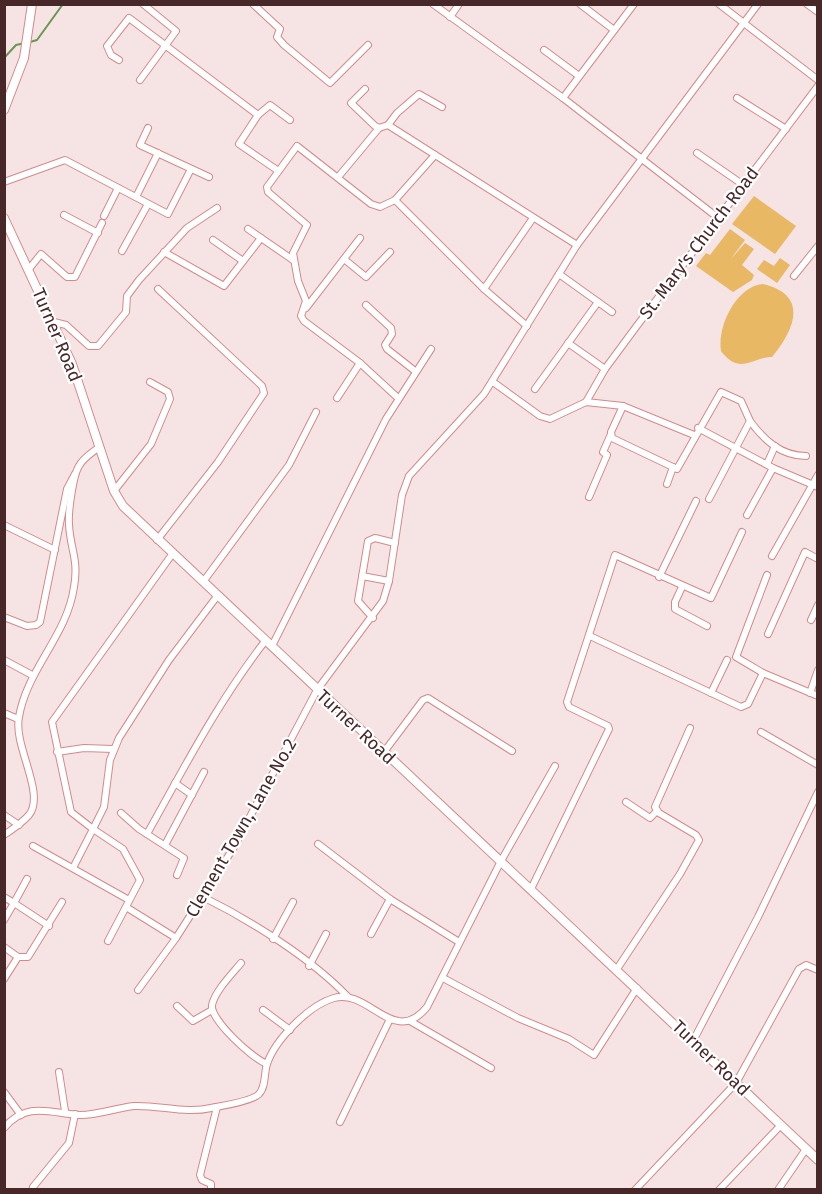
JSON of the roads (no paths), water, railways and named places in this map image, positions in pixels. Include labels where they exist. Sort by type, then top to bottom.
[{"type":"main road","points":[[4,110],[24,58],[32,4]]},
{"type":"main road","name":"Turner Road","points":[[4,218],[72,364],[114,491],[123,506],[818,1160]]},
{"type":"street","points":[[140,80],[176,31],[143,4]]},
{"type":"street","points":[[253,4],[280,29],[277,37],[284,45],[330,83],[368,45]]},
{"type":"street","points":[[433,4],[563,98],[717,217]]},
{"type":"street","points":[[450,17],[459,4]]},
{"type":"street","points":[[579,4],[614,30]]},
{"type":"street","points":[[563,98],[634,4]]},
{"type":"street","points":[[719,4],[818,80]]},
{"type":"street","name":"Clement Town, Lane No.2","points":[[138,990],[176,938],[234,847],[317,690],[373,618],[383,601],[389,581],[402,495],[409,476],[472,409],[493,382],[577,245],[758,4]]},
{"type":"street","points":[[807,4],[818,12]]},
{"type":"street","points":[[119,60],[111,55],[107,46],[129,18],[258,115]]},
{"type":"street","points":[[544,50],[579,76]]},
{"type":"street","name":"St. Mary's Church Road","points":[[586,402],[605,369],[717,217],[818,86]]},
{"type":"street","points":[[365,88],[351,103],[380,128]]},
{"type":"street","points":[[339,176],[380,128],[388,125],[397,113],[419,94],[442,107]]},
{"type":"street","points":[[737,98],[786,129]]},
{"type":"street","points":[[277,170],[239,144],[258,115],[270,105],[290,120]]},
{"type":"street","points":[[388,125],[577,245]]},
{"type":"street","points":[[148,128],[141,145],[209,177]]},
{"type":"street","points":[[306,308],[306,301],[293,260],[294,249],[307,225],[268,191],[267,186],[297,146],[377,207],[395,200],[435,155]]},
{"type":"street","points":[[136,197],[158,153]]},
{"type":"street","points":[[697,153],[742,184]]},
{"type":"street","points":[[4,182],[65,160],[168,214],[191,169]]},
{"type":"street","points":[[29,269],[41,254],[67,278],[75,277],[118,188]]},
{"type":"street","points":[[395,200],[484,289],[527,326]]},
{"type":"street","points":[[122,251],[148,204]]},
{"type":"street","points":[[54,322],[66,325],[91,347],[98,346],[126,312],[127,296],[164,252],[187,228],[217,208]]},
{"type":"street","points":[[64,214],[98,233]]},
{"type":"street","points":[[484,289],[533,218]]},
{"type":"street","points":[[248,230],[293,260]]},
{"type":"street","points":[[164,252],[224,286],[261,238]]},
{"type":"street","points":[[360,238],[302,316],[304,321],[360,363],[398,398]]},
{"type":"street","points":[[213,240],[243,261]]},
{"type":"street","points":[[794,276],[818,246]]},
{"type":"street","points":[[344,259],[366,278],[390,252]]},
{"type":"street","points":[[559,274],[612,312]]},
{"type":"street","points":[[157,540],[218,462],[264,393],[262,386],[158,289]]},
{"type":"street","points":[[535,389],[598,302]]},
{"type":"street","points":[[366,305],[391,328],[392,334],[385,345],[387,350],[415,371]]},
{"type":"street","points":[[568,344],[605,369]]},
{"type":"street","points":[[147,834],[243,670],[269,643],[398,398],[431,349]]},
{"type":"street","points":[[337,398],[360,363]]},
{"type":"street","points":[[114,491],[151,444],[170,399],[168,392],[150,382]]},
{"type":"street","points":[[493,382],[540,416],[550,419],[586,402],[623,406],[694,435]]},
{"type":"street","points":[[611,434],[614,440],[677,469],[694,435],[721,392],[741,401],[750,421],[761,436],[790,454],[806,456]]},
{"type":"street","points":[[589,497],[607,455],[603,452],[604,445],[623,406]]},
{"type":"street","points":[[203,582],[289,465],[316,412]]},
{"type":"street","points":[[709,499],[750,421]]},
{"type":"street","points":[[698,428],[770,466],[815,486]]},
{"type":"street","points":[[747,514],[770,466],[775,446]]},
{"type":"street","points":[[4,617],[27,626],[39,622],[67,489],[83,460],[99,447]]},
{"type":"street","points":[[667,484],[673,467]]},
{"type":"street","points":[[4,836],[30,814],[35,800],[18,737],[18,719],[32,675],[62,625],[74,589],[77,561],[68,521],[76,471]]},
{"type":"street","points":[[772,556],[815,486],[818,475]]},
{"type":"street","points":[[660,577],[696,501]]},
{"type":"street","points":[[4,525],[55,550]]},
{"type":"street","points":[[531,889],[609,729],[608,726],[567,704],[615,555],[682,587],[711,598],[742,531]]},
{"type":"street","points":[[373,618],[358,602],[369,539],[375,538],[395,543]]},
{"type":"street","points":[[768,634],[805,552],[818,559]]},
{"type":"street","points":[[108,941],[139,883],[135,868],[119,844],[70,812],[52,726],[53,718],[173,553]]},
{"type":"street","points":[[767,575],[735,653],[738,658],[763,673],[818,696]]},
{"type":"street","points":[[362,576],[389,581]]},
{"type":"street","points":[[682,587],[675,602],[675,609],[707,626]]},
{"type":"street","points":[[73,868],[104,807],[113,749],[169,660],[218,595]]},
{"type":"street","points":[[811,620],[818,605]]},
{"type":"street","points":[[590,636],[711,693],[745,706],[763,673]]},
{"type":"street","points":[[4,660],[32,675]]},
{"type":"street","points":[[711,693],[727,660]]},
{"type":"street","points":[[810,693],[818,670]]},
{"type":"street","points":[[384,752],[423,700],[428,698],[512,751]]},
{"type":"street","points":[[4,712],[18,719]]},
{"type":"street","points":[[617,969],[680,874],[699,840],[696,835],[657,811],[656,805],[690,728]]},
{"type":"street","points":[[761,732],[818,765]]},
{"type":"street","points":[[57,752],[84,748],[113,749]]},
{"type":"street","points":[[410,1021],[427,1007],[501,861],[555,766]]},
{"type":"street","points":[[165,845],[204,772]]},
{"type":"street","points":[[175,783],[192,795]]},
{"type":"street","points":[[693,1041],[758,918],[818,792]]},
{"type":"street","points":[[626,802],[650,818],[657,811]]},
{"type":"street","points":[[122,813],[147,834],[184,858],[177,875]]},
{"type":"street","points":[[4,815],[19,825]]},
{"type":"street","points":[[318,844],[390,899],[459,942]]},
{"type":"street","points":[[33,846],[129,900]]},
{"type":"street","points":[[4,920],[27,879]]},
{"type":"street","points":[[4,897],[49,926]]},
{"type":"street","points":[[203,897],[238,915],[273,939],[348,997],[390,1019],[410,1021],[491,1068]]},
{"type":"street","points":[[371,934],[390,899]]},
{"type":"street","points":[[4,947],[18,957],[28,957],[62,902]]},
{"type":"street","points":[[273,939],[293,902]]},
{"type":"street","points":[[126,907],[176,938]]},
{"type":"street","points":[[309,966],[326,934]]},
{"type":"street","points":[[4,979],[18,957]]},
{"type":"street","points":[[241,963],[214,999],[212,1010],[216,1018],[249,1054],[267,1064]]},
{"type":"street","points":[[635,1190],[736,1083],[799,969],[806,965],[818,970]]},
{"type":"street","points":[[443,978],[518,1018],[569,1039],[594,1054],[637,988]]},
{"type":"street","points":[[4,1128],[10,1121],[21,1115],[42,1110],[75,1114],[158,1106],[191,1111],[217,1107],[258,1095],[267,1064],[290,1030],[307,1013],[327,1001],[348,997]]},
{"type":"street","points":[[177,1006],[194,1021],[212,1010]]},
{"type":"street","points":[[263,1010],[290,1030]]},
{"type":"street","points":[[340,1122],[390,1019]]},
{"type":"street","points":[[59,1072],[65,1111]]},
{"type":"street","points":[[4,1092],[21,1115]]},
{"type":"street","points":[[211,1190],[211,1184],[202,1180],[200,1175],[217,1107]]},
{"type":"street","points":[[33,1187],[69,1143],[75,1114]]},
{"type":"street","points":[[719,1190],[781,1125]]},
{"type":"street","points":[[778,1190],[806,1149]]},
{"type":"waterway","points":[[30,42],[37,40],[63,4]]},
{"type":"waterway","points":[[4,58],[16,45],[25,43]]}]
